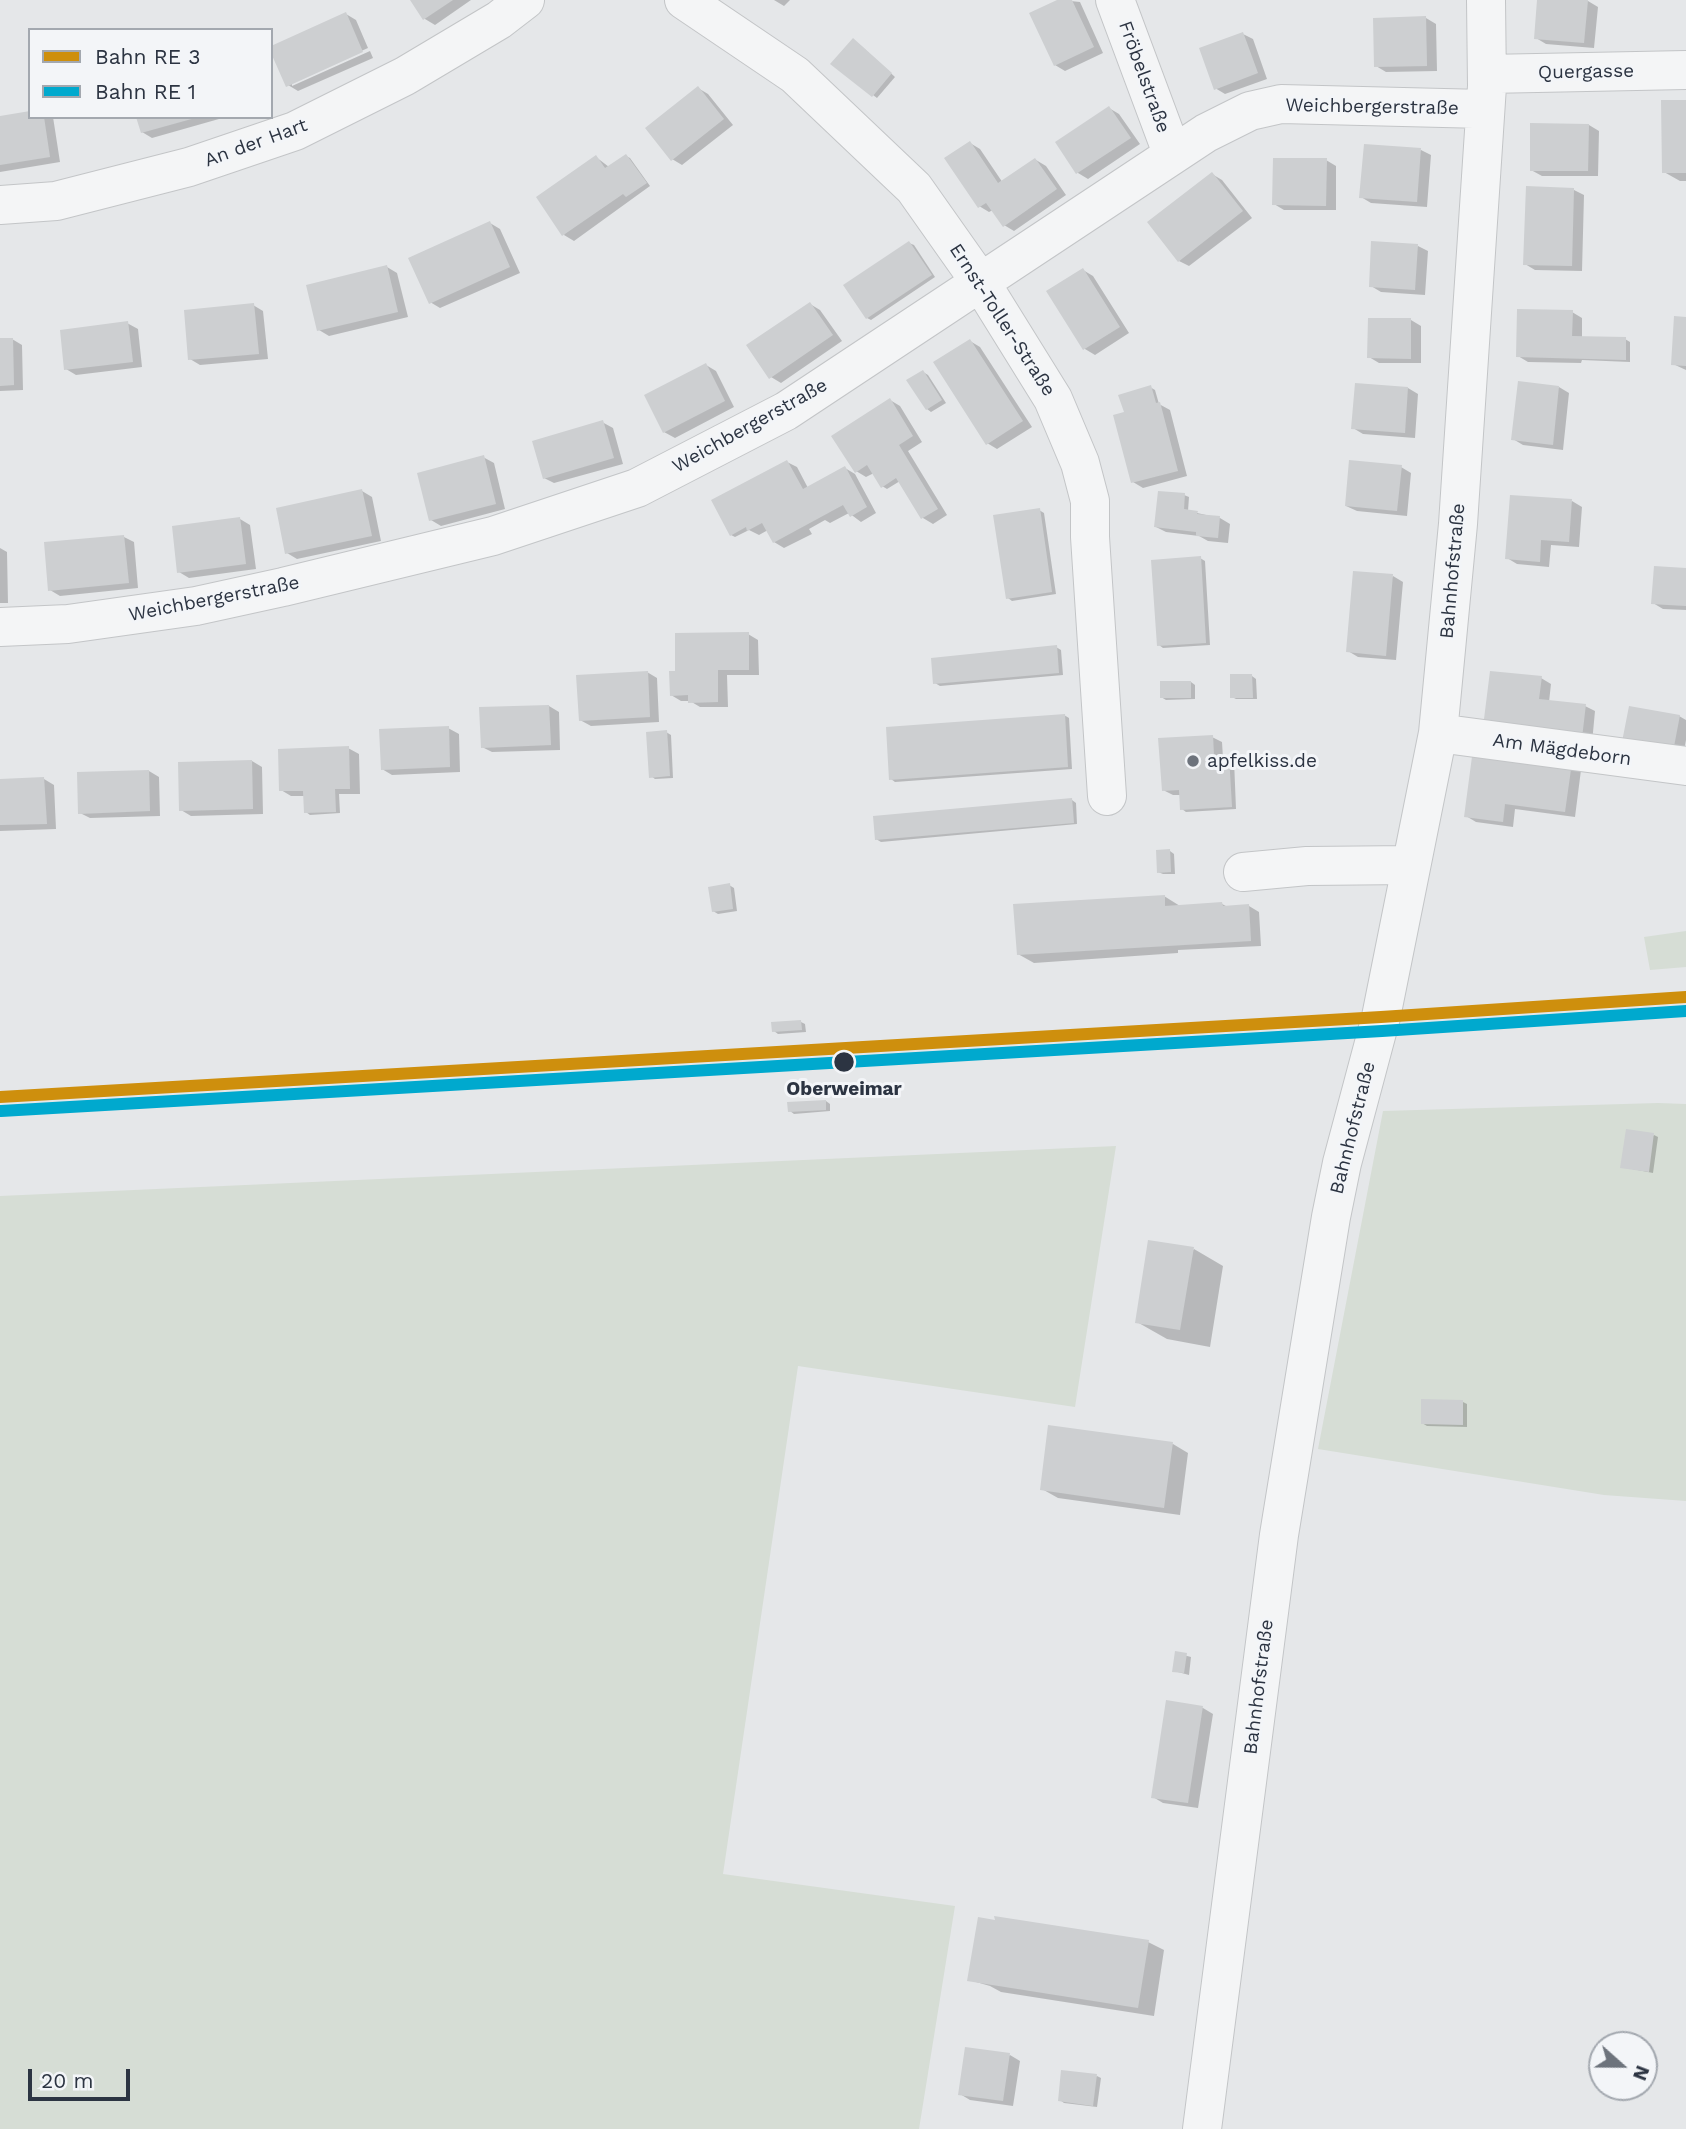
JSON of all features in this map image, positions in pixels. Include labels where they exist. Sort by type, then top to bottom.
[{"type":"street","name":"An der Hart","points":[[0,205],[69,198],[190,167],[295,131],[405,76],[499,20],[525,0]]},
{"type":"street","name":"Ernst-Toller-Straße","points":[[684,0],[795,75],[914,188],[981,283],[1053,399],[1080,463],[1090,500],[1090,537],[1107,796]]},
{"type":"street","name":"Fröbelstraße","points":[[1115,0],[1172,153]]},
{"type":"street","name":"Bahnhofstraße","points":[[1202,2129],[1279,1535],[1316,1309],[1342,1163],[1381,1017],[1438,733],[1458,524],[1485,92],[1486,0]]},
{"type":"street","name":"Quergasse","points":[[1485,92],[1686,70]]},
{"type":"street","name":"Weichbergerstraße","points":[[0,627],[68,624],[195,606],[284,587],[493,536],[637,488],[786,411],[1172,153],[1250,111],[1281,104],[1485,92]]},
{"type":"street","name":"Am Mägdeborn","points":[[1438,733],[1686,766]]},
{"type":"street","points":[[1242,872],[1307,866],[1410,865]]},
{"type":"shaded area","points":[[1686,931],[1686,967],[1650,970],[1644,937]]},
{"type":"shaded area","points":[[1686,1104],[1686,1501],[1604,1495],[1318,1449],[1383,1111]]},
{"type":"shaded area","points":[[1116,1146],[1075,1407],[798,1366],[723,1874],[955,1906],[919,2129],[0,2129],[0,1196]]},
{"type":"building","points":[[410,0],[453,0],[423,20]]},
{"type":"building","points":[[1057,0],[1072,0],[1094,47],[1054,66],[1029,13]]},
{"type":"building","points":[[1537,0],[1588,0],[1584,43],[1534,39]]},
{"type":"building","points":[[346,12],[363,52],[286,87],[273,58],[273,45]]},
{"type":"building","points":[[1426,16],[1427,66],[1374,67],[1373,18]]},
{"type":"building","points":[[1243,32],[1258,73],[1214,90],[1199,48]]},
{"type":"building","points":[[853,38],[892,73],[872,97],[830,64]]},
{"type":"building","points":[[698,86],[724,119],[671,161],[645,128]]},
{"type":"building","points":[[1661,100],[1686,100],[1686,173],[1662,173]]},
{"type":"building","points":[[1109,106],[1131,138],[1076,174],[1055,142]]},
{"type":"building","points":[[28,111],[28,119],[44,119],[50,157],[0,165],[0,116]]},
{"type":"building","points":[[137,119],[191,119],[141,133]]},
{"type":"building","points":[[1530,123],[1589,124],[1588,171],[1530,171]]},
{"type":"building","points":[[970,141],[998,183],[1035,158],[1057,189],[1003,227],[986,203],[978,208],[944,158]]},
{"type":"building","points":[[1364,144],[1421,148],[1417,202],[1359,198]]},
{"type":"building","points":[[626,154],[647,183],[626,197],[623,194],[562,236],[536,197],[596,155],[605,168]]},
{"type":"building","points":[[1273,158],[1327,158],[1326,206],[1272,205]]},
{"type":"building","points":[[1212,172],[1243,211],[1178,262],[1147,222]]},
{"type":"building","points":[[1526,186],[1574,188],[1572,266],[1523,265]]},
{"type":"building","points":[[490,221],[510,267],[429,304],[408,258]]},
{"type":"building","points":[[909,241],[932,275],[866,319],[843,285]]},
{"type":"building","points":[[1371,241],[1418,244],[1415,290],[1369,287]]},
{"type":"building","points":[[387,265],[398,312],[317,331],[306,285]]},
{"type":"building","points":[[1083,268],[1120,327],[1083,350],[1046,291]]},
{"type":"building","points":[[810,302],[833,335],[769,379],[746,345]]},
{"type":"building","points":[[254,303],[259,354],[188,360],[184,310]]},
{"type":"building","points":[[1517,309],[1573,310],[1572,336],[1626,337],[1626,360],[1516,357]]},
{"type":"building","points":[[1674,316],[1686,317],[1686,366],[1671,365]]},
{"type":"building","points":[[1368,318],[1411,318],[1411,359],[1367,358]]},
{"type":"building","points":[[128,321],[133,362],[64,370],[60,330]]},
{"type":"building","points":[[0,338],[13,338],[14,385],[0,386]]},
{"type":"building","points":[[970,339],[1023,421],[986,445],[933,362]]},
{"type":"building","points":[[706,363],[725,401],[663,433],[644,395]]},
{"type":"building","points":[[923,370],[942,400],[926,410],[906,380]]},
{"type":"building","points":[[1518,381],[1559,386],[1553,445],[1511,440]]},
{"type":"building","points":[[1355,383],[1408,387],[1405,433],[1351,429]]},
{"type":"building","points":[[1151,385],[1156,403],[1160,402],[1178,471],[1131,483],[1113,415],[1124,412],[1118,395]]},
{"type":"building","points":[[890,398],[913,436],[899,445],[938,509],[921,519],[896,478],[881,488],[867,465],[855,473],[831,436]]},
{"type":"building","points":[[603,420],[614,458],[543,479],[532,441]]},
{"type":"building","points":[[484,455],[496,504],[429,521],[417,473]]},
{"type":"building","points":[[787,460],[803,489],[845,466],[867,507],[850,517],[843,505],[773,543],[762,523],[747,531],[746,527],[730,536],[711,500]]},
{"type":"building","points":[[1349,460],[1402,465],[1397,511],[1345,506]]},
{"type":"building","points":[[362,489],[372,536],[285,554],[276,508]]},
{"type":"building","points":[[1158,491],[1185,493],[1184,509],[1198,511],[1197,514],[1220,516],[1218,538],[1196,536],[1196,532],[1154,527]]},
{"type":"building","points":[[1510,495],[1572,499],[1569,542],[1541,540],[1540,562],[1505,559]]},
{"type":"building","points":[[1040,508],[1052,592],[1006,599],[993,515]]},
{"type":"building","points":[[240,517],[246,564],[177,573],[172,526]]},
{"type":"building","points":[[124,535],[129,583],[48,591],[44,542]]},
{"type":"building","points":[[1201,556],[1206,643],[1157,646],[1151,560]]},
{"type":"building","points":[[1654,566],[1686,568],[1686,606],[1651,604]]},
{"type":"building","points":[[1353,571],[1393,574],[1386,656],[1346,652]]},
{"type":"building","points":[[749,632],[749,670],[718,670],[718,702],[688,703],[688,695],[670,696],[669,671],[675,671],[675,633]]},
{"type":"building","points":[[1057,645],[1059,673],[933,684],[931,658]]},
{"type":"building","points":[[648,671],[650,717],[579,721],[576,675]]},
{"type":"building","points":[[1490,671],[1542,676],[1539,699],[1586,704],[1582,738],[1483,727]]},
{"type":"building","points":[[1230,674],[1252,674],[1253,698],[1230,698]]},
{"type":"building","points":[[1160,681],[1191,681],[1191,698],[1160,698]]},
{"type":"building","points":[[549,705],[551,745],[481,748],[479,707]]},
{"type":"building","points":[[1629,706],[1680,715],[1672,757],[1621,747]]},
{"type":"building","points":[[1065,714],[1068,767],[889,780],[886,727]]},
{"type":"building","points":[[449,726],[450,767],[381,770],[379,729]]},
{"type":"building","points":[[667,730],[670,776],[649,778],[646,732]]},
{"type":"building","points":[[1213,735],[1214,756],[1229,756],[1232,807],[1180,810],[1179,790],[1162,791],[1158,738]]},
{"type":"building","points":[[349,746],[350,789],[335,789],[336,812],[304,813],[303,791],[279,791],[278,749]]},
{"type":"building","points":[[1473,749],[1572,762],[1565,812],[1505,804],[1503,822],[1464,817]]},
{"type":"building","points":[[252,760],[253,809],[179,811],[178,762]]},
{"type":"building","points":[[149,770],[150,811],[78,814],[77,772]]},
{"type":"building","points":[[44,777],[47,824],[0,825],[0,779]]},
{"type":"building","points":[[1072,798],[1074,823],[875,840],[873,816]]},
{"type":"building","points":[[1170,849],[1171,872],[1157,873],[1156,850]]},
{"type":"building","points":[[730,883],[733,909],[712,912],[708,887]]},
{"type":"building","points":[[1165,895],[1165,906],[1222,902],[1223,906],[1249,904],[1251,941],[1017,955],[1013,904]]},
{"type":"building","points":[[801,1020],[802,1030],[772,1032],[771,1022]]},
{"type":"building","points":[[826,1100],[826,1110],[788,1112],[787,1102]]},
{"type":"building","points":[[1626,1129],[1654,1133],[1649,1172],[1620,1168]]},
{"type":"building","points":[[1148,1240],[1194,1247],[1180,1330],[1135,1323]]},
{"type":"building","points":[[1421,1399],[1463,1400],[1463,1425],[1421,1424]]},
{"type":"building","points":[[1048,1425],[1173,1442],[1164,1508],[1040,1490]]},
{"type":"building","points":[[1175,1651],[1187,1653],[1184,1673],[1172,1672]]},
{"type":"building","points":[[1166,1700],[1203,1706],[1188,1803],[1151,1798]]},
{"type":"building","points":[[994,1916],[1149,1940],[1138,2008],[967,1981],[978,1917],[995,1920]]},
{"type":"building","points":[[965,2047],[1010,2053],[1003,2101],[958,2095]]},
{"type":"building","points":[[1061,2070],[1097,2074],[1093,2106],[1058,2101]]},
{"type":"transit line","points":[[0,1097],[1686,997]]},
{"type":"transit line","points":[[1,1111],[1686,1011]]},
{"type":"place","name":"apfelkiss.de","points":[[1193,761]]},
{"type":"place","name":"Oberweimar","points":[[844,1062]]}]
